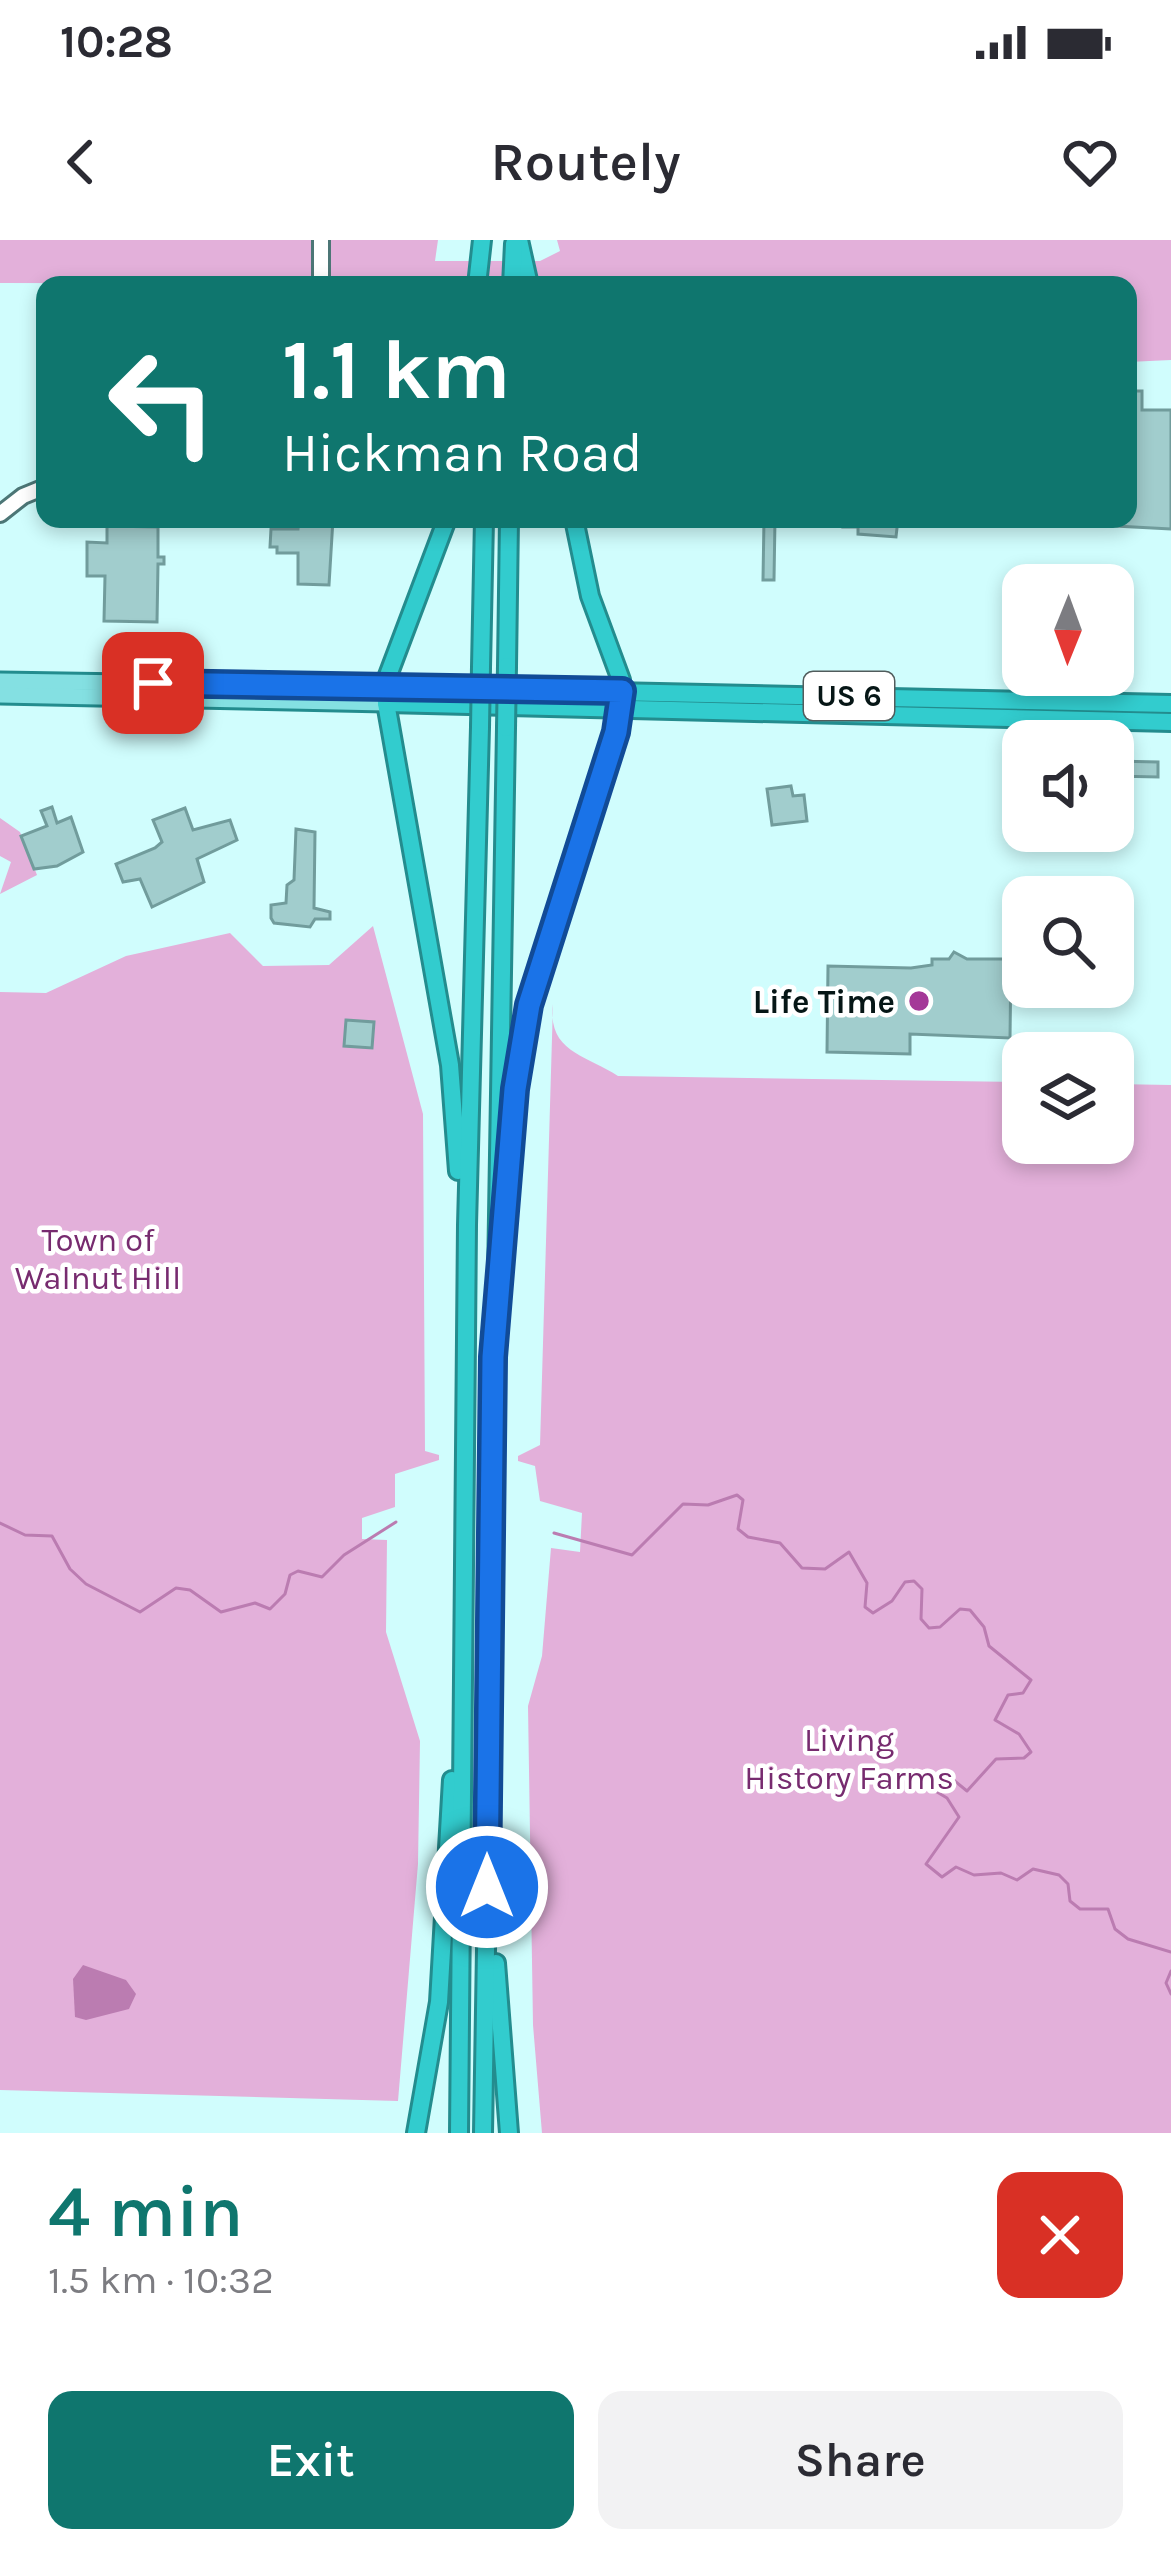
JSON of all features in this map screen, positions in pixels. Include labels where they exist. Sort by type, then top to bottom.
[{"type":"highway","points":[[479,276],[486,240]]},
{"type":"highway","points":[[486,240],[488,276]]},
{"type":"highway","points":[[513,276],[516,240]]},
{"type":"highway","points":[[516,240],[527,276]]},
{"type":"highway","points":[[444,528],[386,695],[450,1065],[460,1194],[467,1225]]},
{"type":"highway","points":[[459,2133],[467,1225],[484,528]]},
{"type":"highway","points":[[483,2133],[508,528]]},
{"type":"highway","points":[[493,1357],[515,1089],[529,1005],[622,700],[590,596],[576,528]]},
{"type":"highway","name":"US 6","points":[[386,695],[1171,704]]},
{"type":"highway","name":"US 6","points":[[622,700],[1171,718]]},
{"type":"highway","points":[[416,2133],[437,2020],[452,1772],[463,1690]]},
{"type":"highway","points":[[488,1812],[509,2133]]},
{"type":"main road","name":"US 6","points":[[0,681],[386,695]]},
{"type":"main road","name":"US 6","points":[[0,695],[386,695]]},
{"type":"street","points":[[321,240],[321,276]]},
{"type":"street","points":[[3,511],[36,492]]},
{"type":"green space","points":[[0,240],[438,240],[435,261],[540,261],[560,251],[557,240],[1171,240],[1171,360],[1137,362],[1137,276],[36,276],[36,283],[0,283]]},
{"type":"green space","points":[[0,818],[20,832],[37,875],[0,894],[11,862],[0,856]]},
{"type":"green space","name":"Town of Walnut Hill","points":[[373,926],[423,1114],[425,1451],[439,1455],[439,1460],[395,1474],[395,1507],[362,1518],[362,1539],[387,1540],[386,1632],[420,1741],[418,1864],[398,2101],[0,2090],[0,992],[46,993],[126,956],[230,933],[263,966],[329,965]]},
{"type":"green space","name":"Living History Farms","points":[[553,1004],[556,1033],[562,1042],[618,1076],[1002,1082],[1002,1164],[1134,1164],[1134,1084],[1171,1085],[1171,2133],[542,2133],[533,2025],[528,1706],[542,1656],[551,1548],[580,1552],[582,1513],[540,1501],[535,1466],[518,1461],[518,1456],[540,1445]]},
{"type":"shaded area","points":[[83,1965],[126,1980],[136,1994],[129,2009],[86,2020],[75,2017],[73,1979]]},
{"type":"building","points":[[1137,391],[1142,391],[1142,410],[1171,410],[1171,529],[1137,527]]},
{"type":"building","points":[[107,528],[158,528],[158,557],[164,557],[164,564],[158,564],[157,622],[104,621],[105,576],[87,576],[87,542],[107,543]]},
{"type":"building","points":[[332,528],[329,585],[298,584],[298,553],[277,553],[277,547],[270,547],[271,529]]},
{"type":"building","points":[[764,528],[775,528],[774,580],[763,580]]},
{"type":"building","points":[[858,528],[897,528],[896,537],[858,534]]},
{"type":"building","points":[[1134,761],[1158,762],[1158,777],[1134,776]]},
{"type":"building","points":[[791,786],[793,796],[804,795],[807,821],[772,825],[767,789]]},
{"type":"building","points":[[52,807],[57,823],[71,817],[83,852],[57,866],[34,869],[21,836],[47,826],[41,811]]},
{"type":"building","points":[[185,808],[193,830],[230,820],[237,840],[197,859],[204,882],[152,907],[140,879],[123,882],[116,864],[155,848],[162,842],[153,820]]},
{"type":"building","points":[[296,829],[315,832],[314,908],[330,912],[330,919],[315,919],[310,927],[274,923],[271,918],[271,905],[286,903],[287,885],[294,880]]},
{"type":"building","name":"Life Time","points":[[954,952],[967,959],[1002,959],[1002,1008],[1010,1008],[1010,1032],[1002,1032],[1002,1038],[910,1034],[910,1054],[827,1052],[828,966],[911,968],[932,965],[932,959],[949,959]]},
{"type":"building","points":[[346,1020],[374,1022],[372,1048],[344,1046]]},
{"type":"waterway","points":[[554,1533],[632,1555],[683,1504],[708,1505],[737,1495],[743,1500],[738,1529],[748,1537],[780,1543],[802,1568],[825,1569],[849,1552],[867,1583],[865,1607],[873,1613],[892,1601],[905,1582],[914,1581],[922,1589],[921,1619],[929,1628],[940,1627],[960,1609],[970,1610],[984,1627],[989,1646],[1031,1680],[1023,1693],[1008,1695],[995,1720],[1019,1734],[1031,1752],[1024,1758],[996,1759],[967,1791],[945,1773],[931,1780],[932,1789],[947,1798],[959,1817],[926,1864],[942,1877],[956,1867],[974,1875],[1001,1873],[1017,1880],[1033,1869],[1059,1875],[1068,1884],[1070,1901],[1080,1909],[1108,1909],[1115,1929],[1128,1939],[1171,1952]]},
{"type":"waterway","points":[[0,1523],[25,1535],[52,1536],[70,1569],[86,1584],[140,1612],[176,1588],[190,1590],[221,1612],[255,1603],[270,1609],[285,1594],[290,1575],[298,1571],[322,1577],[344,1555],[396,1522]]},
{"type":"waterway","points":[[1171,1971],[1166,1983],[1171,1994]]},
{"type":"place","name":"Life Time","points":[[919,1001]]},
{"type":"route","points":[[153,683],[622,691],[623,709],[529,1005],[515,1089],[493,1357],[487,1887]]}]
